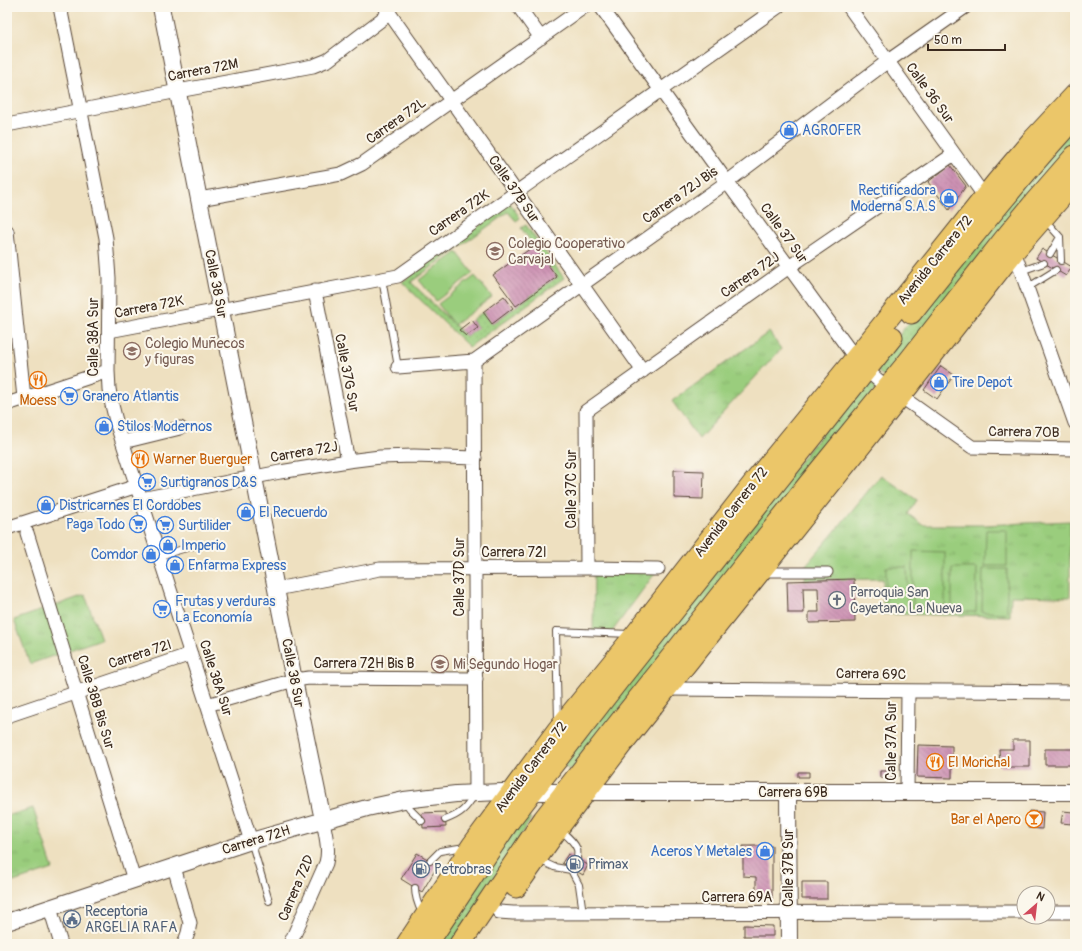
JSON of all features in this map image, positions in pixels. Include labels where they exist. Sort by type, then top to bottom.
[{"type":"highway","points":[[1047,148],[1075,95]]},
{"type":"highway","name":"Avenida Carrera 72","points":[[407,944],[472,846],[522,792],[620,678],[770,490],[985,197],[1031,142],[1075,95]]},
{"type":"highway","name":"Avenida Carrera 72","points":[[427,944],[500,833],[558,731],[731,513],[1075,117]]},
{"type":"highway","points":[[1043,218],[1073,158]]},
{"type":"highway","points":[[460,944],[540,825],[621,745],[667,689],[843,468],[894,391],[1008,235],[1073,158]]},
{"type":"highway","points":[[477,944],[558,828],[575,792],[808,485],[894,391],[1075,181]]},
{"type":"highway","points":[[808,485],[843,468]]},
{"type":"highway","points":[[731,513],[770,490]]},
{"type":"street","name":"Calle 38A Sur","points":[[60,7],[106,238],[109,278],[108,371],[112,405],[251,841]]},
{"type":"street","name":"Calle 38 Sur","points":[[161,7],[323,820]]},
{"type":"street","points":[[519,7],[541,38]]},
{"type":"street","name":"Carrera 72L","points":[[199,199],[341,174],[353,169],[584,7]]},
{"type":"street","name":"Calle 37 Sur","points":[[601,7],[789,268],[861,364],[894,391],[972,447]]},
{"type":"street","name":"Carrera 72K","points":[[109,331],[398,276],[778,7]]},
{"type":"street","name":"Calle 36 Sur","points":[[849,7],[985,197]]},
{"type":"street","name":"Carrera 72J Bis","points":[[474,362],[727,182],[888,61],[965,7]]},
{"type":"street","name":"Carrera 72M","points":[[7,125],[313,66],[328,60],[387,10]]},
{"type":"street","name":"Calle 37B Sur","points":[[387,10],[643,371]]},
{"type":"street","name":"Carrera 72J","points":[[586,411],[954,154]]},
{"type":"street","points":[[7,231],[24,398]]},
{"type":"street","points":[[1014,251],[1075,423]]},
{"type":"street","name":"Calle 37G Sur","points":[[315,291],[348,461]]},
{"type":"street","points":[[398,367],[474,362]]},
{"type":"street","name":"Calle 37D Sur","points":[[474,362],[476,792]]},
{"type":"street","points":[[7,404],[108,371]]},
{"type":"street","name":"Calle 37C Sur","points":[[586,411],[587,568]]},
{"type":"street","points":[[123,442],[180,428]]},
{"type":"street","name":"Carrera 70B","points":[[972,447],[1075,448]]},
{"type":"street","name":"Carrera 72J","points":[[141,499],[348,461],[380,457],[414,456],[475,458]]},
{"type":"street","points":[[7,528],[137,486]]},
{"type":"street","name":"Calle 38B Bis Sur","points":[[27,533],[134,880]]},
{"type":"street","name":"Carrera 72I","points":[[276,589],[380,569],[658,568]]},
{"type":"street","points":[[760,572],[828,572]]},
{"type":"street","name":"Carrera 72I","points":[[7,716],[191,654]]},
{"type":"street","name":"Carrera 72H Bis B","points":[[208,705],[294,680],[309,678],[476,679]]},
{"type":"street","name":"Carrera 69C","points":[[667,689],[1075,692]]},
{"type":"street","name":"Calle 37A Sur","points":[[907,792],[908,691]]},
{"type":"street","name":"Carrera 72H","points":[[7,922],[251,841],[367,808],[404,800],[456,794],[476,792],[522,792]]},
{"type":"street","name":"Carrera 69B","points":[[522,792],[1075,792]]},
{"type":"street","name":"Calle 37B Sur","points":[[788,792],[789,944]]},
{"type":"street","name":"Carrera 72D","points":[[290,944],[328,857],[323,820]]},
{"type":"street","points":[[174,867],[190,923],[190,928],[184,944]]},
{"type":"street","points":[[50,908],[61,944]]},
{"type":"street","name":"Carrera 69A","points":[[498,912],[1016,912]]},
{"type":"street","points":[[1056,912],[1075,912]]},
{"type":"lane","points":[[1043,218],[1060,237],[1061,261]]},
{"type":"lane","points":[[1050,254],[1060,237]]},
{"type":"lane","points":[[1021,271],[1044,263]]},
{"type":"lane","points":[[1027,288],[1056,270]]},
{"type":"lane","points":[[382,279],[398,367]]},
{"type":"lane","points":[[159,556],[197,545]]},
{"type":"lane","points":[[558,731],[556,631],[636,634]]},
{"type":"lane","points":[[445,820],[457,816],[469,804],[476,792]]},
{"type":"lane","points":[[404,800],[410,809],[422,821]]},
{"type":"lane","points":[[558,828],[568,835],[574,843],[577,850],[577,859]]},
{"type":"lane","points":[[251,841],[269,901]]},
{"type":"lane","points":[[430,861],[440,851],[472,846]]},
{"type":"lane","points":[[536,858],[547,865],[572,869],[579,886],[583,913]]},
{"type":"lane","points":[[415,888],[419,908],[424,918]]},
{"type":"green space","points":[[1075,123],[1075,147],[886,378],[873,368],[992,217]]},
{"type":"green space","points":[[510,203],[520,218],[516,221],[508,212],[411,282],[466,336],[477,328],[472,320],[483,312],[492,324],[556,277],[521,228],[526,225],[564,278],[469,347],[402,282]]},
{"type":"green space","points":[[457,252],[473,273],[436,301],[419,280]]},
{"type":"green space","points":[[475,276],[492,297],[454,325],[438,304]]},
{"type":"green space","points":[[769,332],[781,349],[699,439],[672,401]]},
{"type":"green space","points":[[866,377],[877,388],[572,769],[565,767],[563,765]]},
{"type":"green space","points":[[881,475],[917,500],[908,514],[923,525],[983,525],[1070,521],[1070,597],[1011,596],[1010,616],[883,614],[883,579],[805,580],[806,565]]},
{"type":"green space","points":[[986,530],[1007,530],[1007,566],[985,566]]},
{"type":"green space","points":[[913,551],[945,552],[945,607],[913,607]]},
{"type":"green space","points":[[886,567],[907,567],[908,609],[886,609]]},
{"type":"green space","points":[[594,568],[658,569],[611,633],[593,632]]},
{"type":"green space","points":[[952,568],[977,568],[976,612],[952,612]]},
{"type":"green space","points":[[983,569],[1007,569],[1007,613],[982,612]]},
{"type":"green space","points":[[85,595],[101,639],[30,664],[14,620]]},
{"type":"green space","points":[[33,808],[53,869],[7,884],[7,816]]},
{"type":"green space","points":[[524,814],[531,819],[455,944],[436,944]]},
{"type":"building","name":"Rectificadora Moderna S.A.S","points":[[950,165],[966,186],[949,210],[928,182]]},
{"type":"building","points":[[534,246],[557,277],[516,306],[493,275]]},
{"type":"building","points":[[1042,249],[1072,267],[1066,276],[1036,258]]},
{"type":"building","points":[[504,296],[513,308],[492,324],[483,312]]},
{"type":"building","points":[[472,320],[478,328],[466,336],[459,330]]},
{"type":"building","name":"Tire Depot","points":[[941,366],[954,375],[937,399],[924,390]]},
{"type":"building","points":[[674,470],[704,471],[703,499],[674,498]]},
{"type":"building","name":"Parroquia San Cayetano La Nueva","points":[[854,579],[855,622],[809,623],[809,612],[819,612],[818,588],[803,588],[804,613],[788,613],[787,581]]},
{"type":"building","points":[[1013,740],[1030,740],[1030,767],[1000,767],[999,749],[1013,749]]},
{"type":"building","name":"El Morichal","points":[[918,745],[952,746],[952,778],[917,777]]},
{"type":"building","points":[[1045,749],[1075,749],[1075,765],[1045,765]]},
{"type":"building","points":[[880,771],[895,771],[894,778],[880,778]]},
{"type":"building","points":[[798,772],[809,772],[809,777],[798,777]]},
{"type":"building","points":[[1029,811],[1043,812],[1042,829],[1028,828]]},
{"type":"building","points":[[1063,811],[1073,812],[1072,824],[1061,823]]},
{"type":"building","name":"Petrobras","points":[[445,812],[446,827],[423,828],[422,813]]},
{"type":"building","points":[[743,846],[772,846],[772,899],[756,899],[756,877],[743,876]]},
{"type":"building","name":"Petrobras","points":[[417,853],[438,865],[422,892],[401,879]]},
{"type":"building","name":"Primax","points":[[568,854],[588,865],[583,875],[562,863]]},
{"type":"building","points":[[802,882],[827,882],[827,899],[802,899]]},
{"type":"building","points":[[744,925],[773,926],[773,936],[744,936]]},
{"type":"place","name":"AGROFER","points":[[789,130]]},
{"type":"place","name":"Rectificadora Moderna S.A.S","points":[[949,198]]},
{"type":"place","name":"Colegio Cooperativo Carvajal","points":[[495,251]]},
{"type":"place","name":"Colegio Muñecos y figuras","points":[[132,351]]},
{"type":"place","name":"Moess","points":[[38,380]]},
{"type":"place","name":"Tire Depot","points":[[939,382]]},
{"type":"place","name":"Granero Atlantis","points":[[69,396]]},
{"type":"place","name":"Stilos Modernos","points":[[104,426]]},
{"type":"place","name":"Warner Buerguer","points":[[140,459]]},
{"type":"place","name":"Surtigranos D&S","points":[[147,482]]},
{"type":"place","name":"Districarnes El Cordobes","points":[[46,505]]},
{"type":"place","name":"El Recuerdo","points":[[246,512]]},
{"type":"place","name":"Paga Todo","points":[[138,524]]},
{"type":"place","name":"Surtilider","points":[[165,525]]},
{"type":"place","name":"Imperio","points":[[168,545]]},
{"type":"place","name":"Comdor","points":[[151,554]]},
{"type":"place","name":"Enfarma Express","points":[[175,565]]},
{"type":"place","name":"Parroquia San Cayetano La Nueva","points":[[837,600]]},
{"type":"place","name":"Frutas y verduras La Economía","points":[[162,609]]},
{"type":"place","name":"Mi Segundo Hogar","points":[[440,664]]},
{"type":"place","name":"El Morichal","points":[[935,762]]},
{"type":"place","name":"Bar el Apero","points":[[1034,819]]},
{"type":"place","name":"Aceros Y Metales","points":[[765,851]]},
{"type":"place","name":"Primax","points":[[575,864]]},
{"type":"place","name":"Petrobras","points":[[421,869]]},
{"type":"place","name":"Receptoria ARGELIA RAFA","points":[[72,919]]}]
